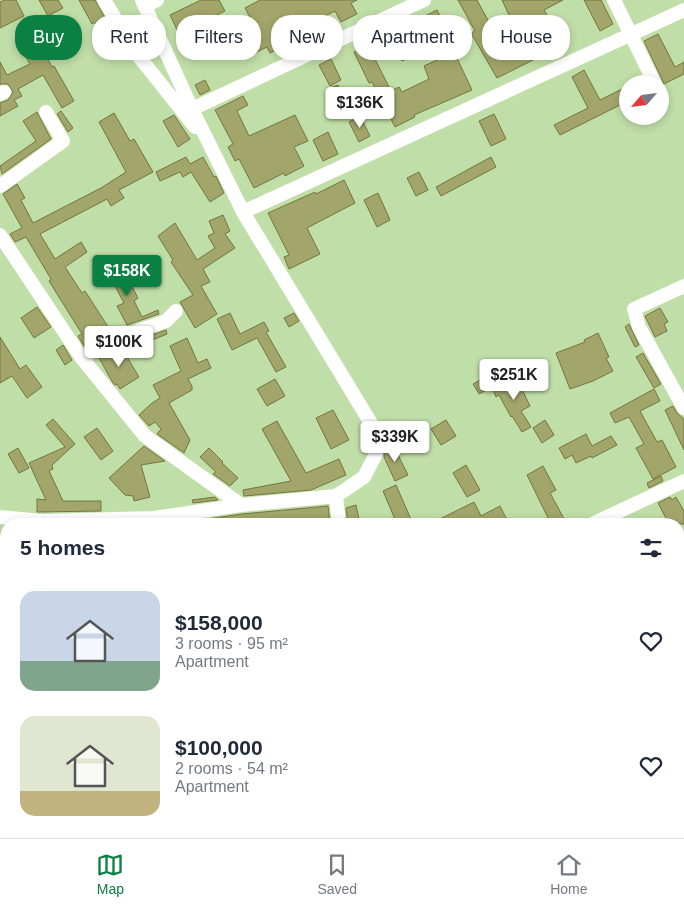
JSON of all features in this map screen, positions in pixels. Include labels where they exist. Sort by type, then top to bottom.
[{"type":"street","points":[[104,0],[136,54],[212,149]]},
{"type":"street","points":[[192,109],[424,0]]},
{"type":"street","points":[[614,0],[651,75]]},
{"type":"street","points":[[148,2],[192,109],[243,212],[372,426],[376,454],[364,477],[336,496],[242,505],[154,518]]},
{"type":"street","points":[[243,212],[684,10]]},
{"type":"street","points":[[0,186],[63,141],[46,112]]},
{"type":"street","points":[[0,234],[81,356],[145,436],[242,505]]},
{"type":"street","points":[[684,286],[634,309],[639,327],[684,408]]},
{"type":"street","points":[[81,356],[129,334],[166,321],[176,311]]},
{"type":"street","points":[[605,518],[684,481]]},
{"type":"street","points":[[336,496],[338,518]]},
{"type":"building","points":[[16,0],[24,15],[15,15],[15,20],[0,28],[0,2]]},
{"type":"building","points":[[39,0],[58,0],[63,8],[47,15]]},
{"type":"building","points":[[79,0],[95,0],[104,15],[92,15],[92,24]]},
{"type":"building","points":[[201,0],[219,0],[225,11],[217,15],[176,15],[176,28],[170,15]]},
{"type":"building","points":[[260,0],[357,0],[351,3],[357,14],[343,21],[343,15],[337,15],[335,11],[327,15],[271,15],[270,53],[267,47],[261,50],[261,15],[249,15],[245,8]]},
{"type":"building","points":[[458,0],[477,0],[485,15],[482,15],[482,52],[472,35],[475,31],[472,26],[472,15],[466,15]]},
{"type":"building","points":[[502,0],[563,0],[544,10],[547,15],[509,15]]},
{"type":"building","points":[[584,0],[601,0],[613,24],[600,31]]},
{"type":"building","points":[[437,10],[440,15],[427,15]]},
{"type":"building","points":[[658,34],[675,67],[684,62],[684,74],[669,82],[669,75],[660,75],[644,41]]},
{"type":"building","points":[[28,60],[48,60],[52,67],[54,66],[74,101],[62,108],[43,75],[18,89],[22,96],[14,100],[18,106],[0,116],[0,103],[8,100],[13,92],[8,84],[0,84],[0,62],[7,75],[30,64]]},
{"type":"building","points":[[331,60],[341,80],[330,86],[319,65]]},
{"type":"building","points":[[358,60],[376,60],[391,91],[399,87],[402,92],[429,79],[424,66],[437,60],[458,60],[472,90],[414,115],[415,117],[395,127],[372,82],[369,83]]},
{"type":"building","points":[[487,60],[533,60],[497,78]]},
{"type":"building","points":[[584,70],[600,100],[619,90],[619,106],[560,135],[554,125],[588,108],[572,77]]},
{"type":"building","points":[[205,80],[210,90],[200,95],[195,85]]},
{"type":"building","points":[[338,85],[346,100],[335,105],[328,89]]},
{"type":"building","points":[[243,96],[248,105],[237,111],[249,136],[295,115],[308,141],[294,147],[304,166],[285,176],[284,173],[254,188],[239,159],[235,161],[228,147],[233,144],[215,110]]},
{"type":"building","points":[[61,111],[73,128],[68,132],[57,114]]},
{"type":"building","points":[[37,112],[51,139],[2,174],[0,166],[36,141],[23,121]]},
{"type":"building","points":[[114,113],[130,141],[134,139],[153,172],[119,190],[124,198],[111,206],[107,199],[40,234],[55,259],[81,242],[87,252],[65,267],[82,293],[85,291],[112,333],[84,346],[78,336],[82,334],[49,281],[51,279],[26,237],[15,242],[10,234],[22,228],[3,194],[17,184],[25,198],[21,200],[33,223],[101,188],[126,172],[99,122]]},
{"type":"building","points":[[494,114],[506,139],[491,146],[479,121]]},
{"type":"building","points":[[174,115],[190,139],[178,147],[163,121]]},
{"type":"building","points":[[360,116],[370,136],[359,142],[349,122]]},
{"type":"building","points":[[328,132],[338,154],[323,161],[313,140]]},
{"type":"building","points":[[186,157],[190,164],[203,157],[214,177],[216,176],[224,193],[210,202],[191,172],[183,177],[180,172],[160,181],[156,172]]},
{"type":"building","points":[[491,157],[496,167],[441,196],[436,187]]},
{"type":"building","points":[[419,172],[428,190],[416,196],[407,178]]},
{"type":"building","points":[[344,180],[355,203],[307,228],[320,254],[289,269],[284,257],[289,255],[268,213],[315,192],[316,194]]},
{"type":"building","points":[[378,193],[390,220],[377,227],[364,200]]},
{"type":"building","points":[[223,215],[230,231],[225,234],[235,248],[203,269],[210,282],[201,286],[217,314],[195,328],[180,302],[193,295],[171,262],[173,260],[158,236],[175,223],[197,260],[215,248],[208,236],[214,233],[209,221]]},
{"type":"building","points":[[120,264],[138,298],[134,301],[142,317],[158,310],[159,314],[127,325],[117,306],[124,303],[108,273]]},
{"type":"building","points":[[37,307],[51,327],[34,338],[21,318]]},
{"type":"building","points":[[660,308],[668,322],[664,324],[667,331],[655,337],[645,316]]},
{"type":"building","points":[[230,313],[240,334],[264,322],[269,331],[266,332],[286,367],[276,372],[257,338],[232,350],[217,319]]},
{"type":"building","points":[[294,313],[299,321],[289,327],[284,318]]},
{"type":"building","points":[[629,324],[639,345],[635,347],[625,327]]},
{"type":"building","points":[[166,330],[167,334],[137,346],[135,341]]},
{"type":"building","points":[[598,333],[609,357],[606,358],[613,371],[593,381],[570,389],[556,353],[585,342],[584,340]]},
{"type":"building","points":[[0,337],[20,369],[26,365],[42,387],[27,398],[12,376],[0,383]]},
{"type":"building","points":[[187,338],[198,363],[207,359],[211,368],[188,379],[192,390],[169,403],[190,440],[184,453],[157,434],[161,429],[155,422],[149,426],[139,415],[160,398],[153,385],[181,371],[170,346]]},
{"type":"building","points":[[63,345],[72,360],[65,365],[56,350]]},
{"type":"building","points":[[121,347],[139,377],[120,389],[117,384],[113,383],[99,358]]},
{"type":"building","points":[[643,353],[661,384],[654,388],[636,357]]},
{"type":"building","points":[[515,375],[530,406],[521,411],[531,427],[522,432],[499,395],[496,397],[492,387]]},
{"type":"building","points":[[484,378],[490,388],[479,394],[473,384]]},
{"type":"building","points":[[275,379],[285,396],[267,406],[257,389]]},
{"type":"building","points":[[654,389],[660,401],[640,411],[657,442],[662,440],[676,467],[653,479],[636,448],[644,444],[629,417],[615,423],[610,413]]},
{"type":"building","points":[[673,406],[684,419],[684,450],[665,410]]},
{"type":"building","points":[[333,410],[349,440],[331,449],[316,418]]},
{"type":"building","points":[[53,419],[75,444],[52,465],[53,469],[49,471],[63,501],[101,501],[101,511],[37,512],[37,499],[46,500],[29,463],[65,447],[46,425]]},
{"type":"building","points":[[446,420],[456,436],[441,445],[431,429]]},
{"type":"building","points":[[545,420],[554,435],[542,443],[533,428]]},
{"type":"building","points":[[277,421],[306,473],[339,459],[346,475],[311,490],[244,496],[243,490],[291,481],[262,429]]},
{"type":"building","points":[[97,428],[113,451],[101,460],[84,437]]},
{"type":"building","points":[[586,434],[592,446],[611,436],[617,445],[592,458],[591,456],[576,463],[572,455],[565,459],[559,448]]},
{"type":"building","points":[[393,445],[408,475],[395,481],[384,457],[384,449]]},
{"type":"building","points":[[144,446],[165,461],[141,465],[150,497],[134,501],[133,496],[125,495],[109,478]]},
{"type":"building","points":[[18,448],[29,468],[19,473],[8,454]]},
{"type":"building","points":[[209,448],[238,478],[230,486],[213,474],[216,472],[200,457]]},
{"type":"building","points":[[466,465],[480,490],[467,497],[453,473]]},
{"type":"building","points":[[543,466],[556,490],[550,493],[564,518],[548,518],[527,475]]},
{"type":"building","points":[[661,476],[663,481],[649,488],[647,483]]},
{"type":"building","points":[[396,485],[410,518],[394,518],[383,491]]},
{"type":"building","points":[[215,497],[218,500],[193,503],[192,500]]},
{"type":"building","points":[[670,497],[672,500],[676,497],[684,511],[684,518],[666,518],[658,503]]},
{"type":"building","points":[[474,502],[481,516],[500,506],[506,518],[442,518]]},
{"type":"building","points":[[356,505],[359,518],[347,518],[346,508]]},
{"type":"building","points":[[328,506],[329,518],[215,518]]}]
